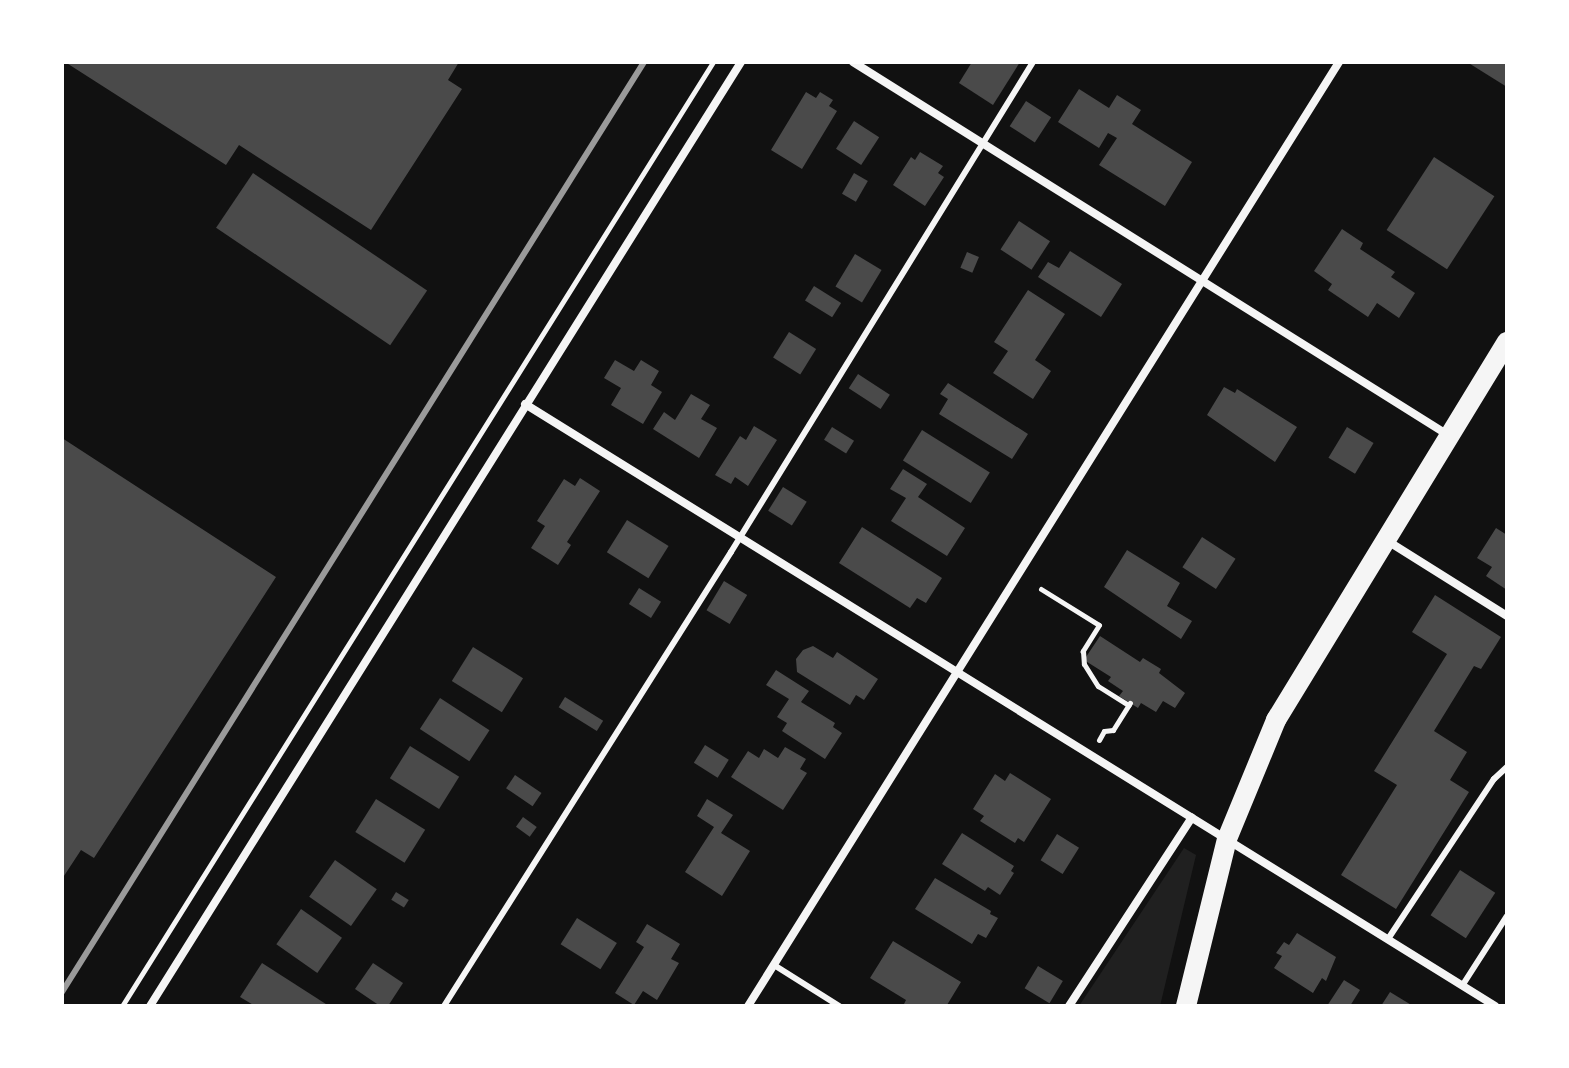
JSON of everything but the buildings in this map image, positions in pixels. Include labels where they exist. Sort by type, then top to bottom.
[{"type":"main road","points":[[1186,1006],[1227,839],[1276,720],[1507,342]]},
{"type":"street","points":[[150,1006],[741,62]]},
{"type":"street","points":[[853,62],[1449,436]]},
{"type":"street","points":[[748,1006],[1339,62]]},
{"type":"street","points":[[525,404],[1495,1006]]},
{"type":"street","points":[[1385,540],[1507,616]]},
{"type":"street","points":[[1069,1006],[1192,817]]},
{"type":"lane","points":[[444,1006],[740,537],[1033,62]]},
{"type":"lane","points":[[1388,939],[1494,779],[1507,767]]},
{"type":"lane","points":[[1462,986],[1507,916]]},
{"type":"lane","points":[[774,965],[839,1006]]},
{"type":"path","points":[[122,1006],[713,62]]},
{"type":"path","points":[[1041,589],[1099,625],[1083,651],[1084,664],[1098,686],[1129,704],[1113,730],[1104,731],[1089,754]]},
{"type":"shaded area","points":[[1184,848],[1196,855],[1160,1006],[1079,1006]]},
{"type":"railway","points":[[62,992],[644,62]]}]
